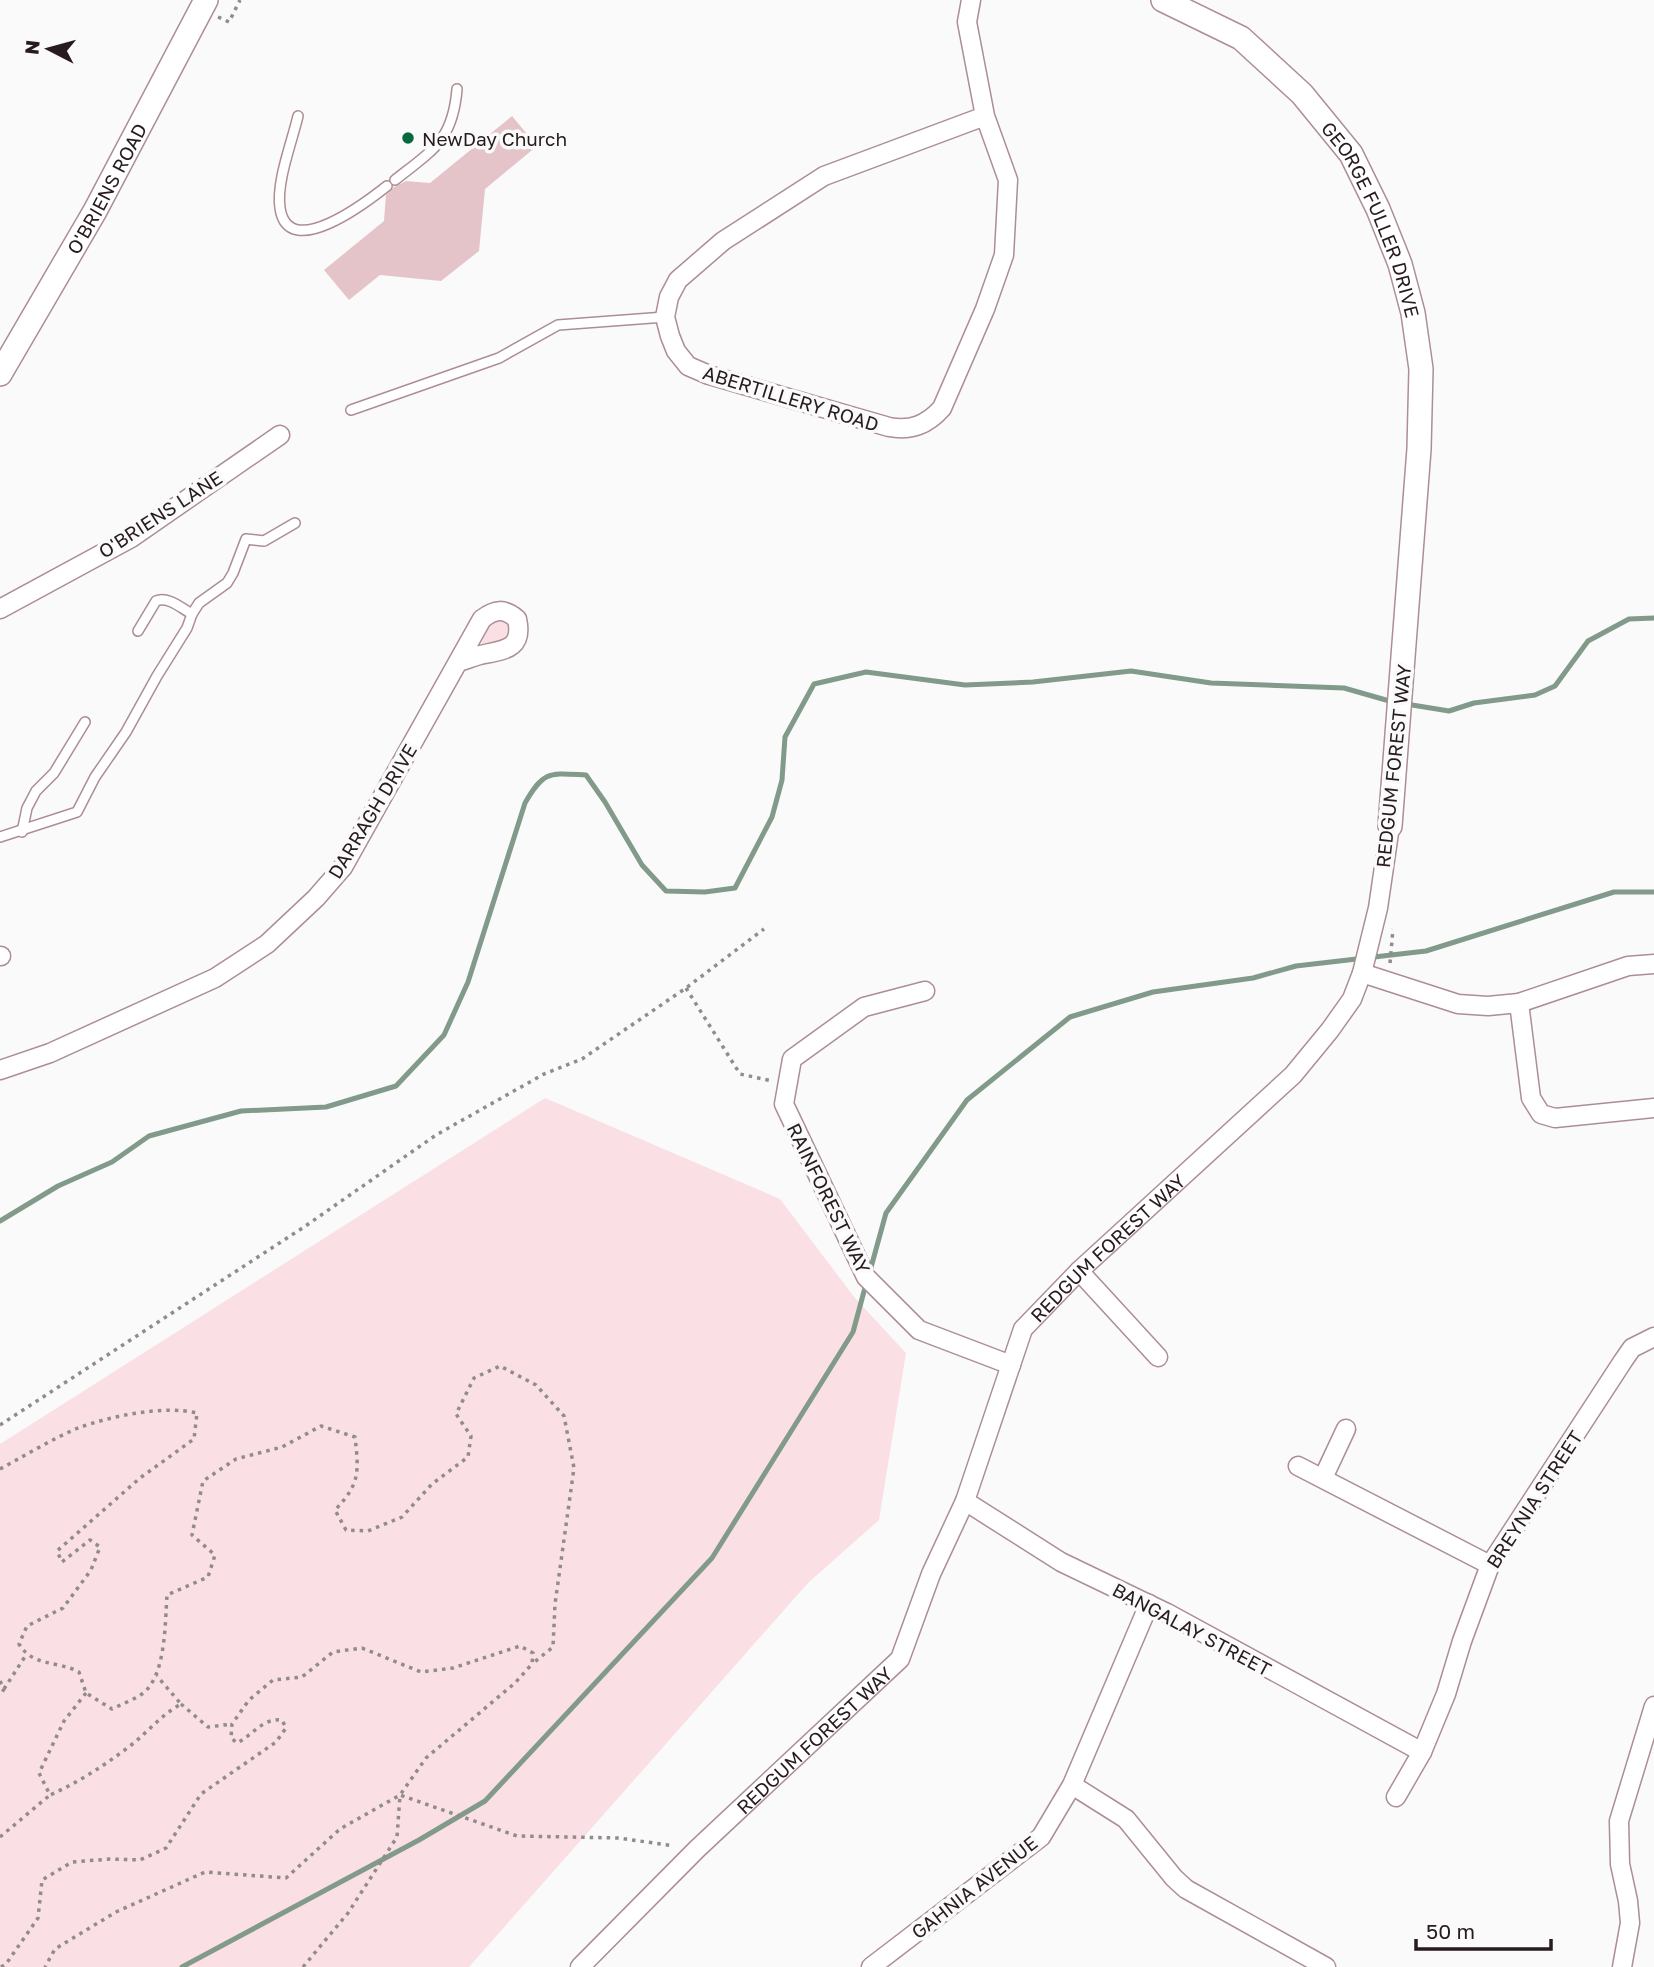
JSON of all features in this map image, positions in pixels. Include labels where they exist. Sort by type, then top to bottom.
[{"type":"street","name":"O'BRIENS ROAD","points":[[0,374],[95,211],[206,0]]},
{"type":"street","name":"ABERTILLERY ROAD","points":[[665,317],[676,351],[688,366],[709,375],[902,430],[920,426],[933,419],[942,408],[985,309],[1004,256],[1008,180],[985,116],[967,22],[971,0]]},
{"type":"street","name":"GEORGE FULLER DRIVE","points":[[1163,0],[1241,38],[1272,64],[1302,94],[1351,154],[1378,209],[1400,264],[1413,313],[1421,369],[1419,449],[1413,524]]},
{"type":"street","points":[[665,317],[669,297],[678,280],[723,241],[824,176],[985,116]]},
{"type":"street","name":"O'BRIENS LANE","points":[[0,609],[131,538],[280,435]]},
{"type":"street","name":"REDGUM FOREST WAY","points":[[580,1967],[697,1849],[900,1659],[931,1574],[965,1501],[1023,1329],[1079,1271],[1293,1075],[1352,999],[1362,973],[1378,908],[1390,826],[1413,524]]},
{"type":"street","name":"DARRAGH DRIVE","points":[[0,1070],[50,1053],[202,984],[267,944],[316,898],[343,867],[458,662]]},
{"type":"street","points":[[1362,973],[1458,1004],[1488,1006],[1519,1003],[1629,966],[1654,964]]},
{"type":"street","name":"RAINFOREST WAY","points":[[925,991],[864,1007],[792,1059],[784,1104],[866,1277],[919,1330],[1011,1365]]},
{"type":"street","points":[[1519,1003],[1531,1098],[1541,1114],[1555,1118],[1654,1108]]},
{"type":"street","points":[[1079,1271],[1158,1357]]},
{"type":"street","name":"BREYNIA STREET","points":[[1396,1797],[1422,1752],[1446,1694],[1490,1565],[1632,1348],[1654,1337]]},
{"type":"street","points":[[1323,1478],[1346,1429]]},
{"type":"street","points":[[1298,1466],[1490,1565]]},
{"type":"street","name":"BANGALAY STREET","points":[[965,1501],[1061,1562],[1149,1604],[1422,1752]]},
{"type":"street","name":"GAHNIA AVENUE","points":[[871,1967],[1041,1837],[1072,1785],[1149,1604]]},
{"type":"street","points":[[1622,1967],[1630,1923],[1620,1864],[1619,1821],[1654,1706]]},
{"type":"street","points":[[1072,1785],[1126,1819],[1186,1889],[1326,1967]]},
{"type":"lane","points":[[298,116],[281,185],[280,208],[285,221],[296,229],[315,229],[356,211],[436,147],[449,128],[455,112],[457,89]]},
{"type":"lane","points":[[351,410],[499,358],[558,325],[665,317]]},
{"type":"lane","points":[[0,837],[77,812],[94,777],[126,732],[199,603],[226,583],[233,573],[246,539],[264,541],[295,523]]},
{"type":"lane","points":[[138,631],[156,601],[161,599],[192,614]]},
{"type":"lane","points":[[22,832],[27,808],[36,791],[54,773],[85,722]]},
{"type":"path","points":[[0,1425],[304,1227],[436,1135],[544,1074],[582,1059],[764,929]]},
{"type":"path","points":[[685,988],[740,1074],[788,1084]]},
{"type":"path","points":[[0,1469],[78,1429],[126,1416],[178,1409],[197,1413],[194,1439],[140,1478],[57,1551],[62,1562],[90,1540],[100,1547],[91,1570],[63,1608],[27,1626],[19,1644],[26,1655],[65,1665],[79,1672],[86,1693],[112,1709],[144,1693],[157,1676],[167,1595],[208,1577],[215,1555],[192,1535],[203,1481],[236,1459],[282,1447],[321,1426],[355,1437],[359,1468],[350,1494],[335,1510],[346,1530],[368,1531],[402,1517],[432,1485],[468,1457],[471,1436],[456,1414],[474,1378],[500,1366],[536,1385],[564,1416],[574,1468],[555,1604],[553,1647],[426,1758],[400,1795],[340,1829],[286,1878],[205,1872],[116,1912],[55,1948],[45,1967]]},
{"type":"path","points":[[1,1967],[6,1964],[38,1918],[42,1880],[72,1862],[140,1860],[166,1849],[201,1794],[276,1742],[286,1728],[282,1720],[274,1719],[259,1725],[249,1737],[237,1743],[231,1738],[232,1724],[249,1700],[273,1680],[302,1677],[332,1652],[362,1648],[421,1672],[453,1668],[520,1646],[533,1653],[532,1664]]},
{"type":"path","points":[[0,1696],[26,1655]]},
{"type":"path","points":[[157,1676],[181,1704],[208,1727],[232,1724]]},
{"type":"path","points":[[0,1681],[4,1689]]},
{"type":"path","points":[[50,1795],[39,1773],[64,1721],[86,1693]]},
{"type":"path","points":[[0,1837],[50,1795],[79,1782],[132,1744],[164,1714],[181,1704]]},
{"type":"path","points":[[400,1795],[517,1836],[619,1838],[697,1849]]},
{"type":"path","points":[[303,1967],[348,1913],[397,1837],[400,1795]]},
{"type":"shaded area","points":[[498,618],[509,622],[511,627],[507,637],[500,642],[481,644],[490,625]]},
{"type":"shaded area","points":[[545,1098],[780,1199],[855,1298],[906,1353],[879,1520],[808,1583],[469,1967],[0,1967],[0,1444]]},
{"type":"building","points":[[512,116],[537,146],[485,189],[479,251],[441,281],[380,275],[349,300],[324,270],[384,221],[386,195],[406,181],[430,183]]},
{"type":"waterway","points":[[1406,704],[1449,711],[1474,703],[1535,695],[1555,686],[1588,641],[1629,619],[1654,618]]},
{"type":"waterway","points":[[0,1221],[58,1186],[112,1162],[149,1136],[241,1111],[326,1107],[396,1086],[444,1035],[468,982],[525,803],[537,784],[549,776],[586,775],[642,865],[666,891],[705,892],[735,888],[772,817],[782,780],[785,737],[814,684],[866,672],[965,685],[1033,682],[1131,671],[1211,683],[1344,688],[1393,702]]},
{"type":"waterway","points":[[870,1271],[886,1213],[967,1100],[1070,1017],[1153,992],[1253,978],[1296,966],[1426,951],[1614,892],[1654,892]]},
{"type":"waterway","points":[[182,1967],[419,1840],[485,1801],[712,1558],[853,1332],[866,1284]]},
{"type":"place","name":"NewDay Church","points":[[408,138]]}]
